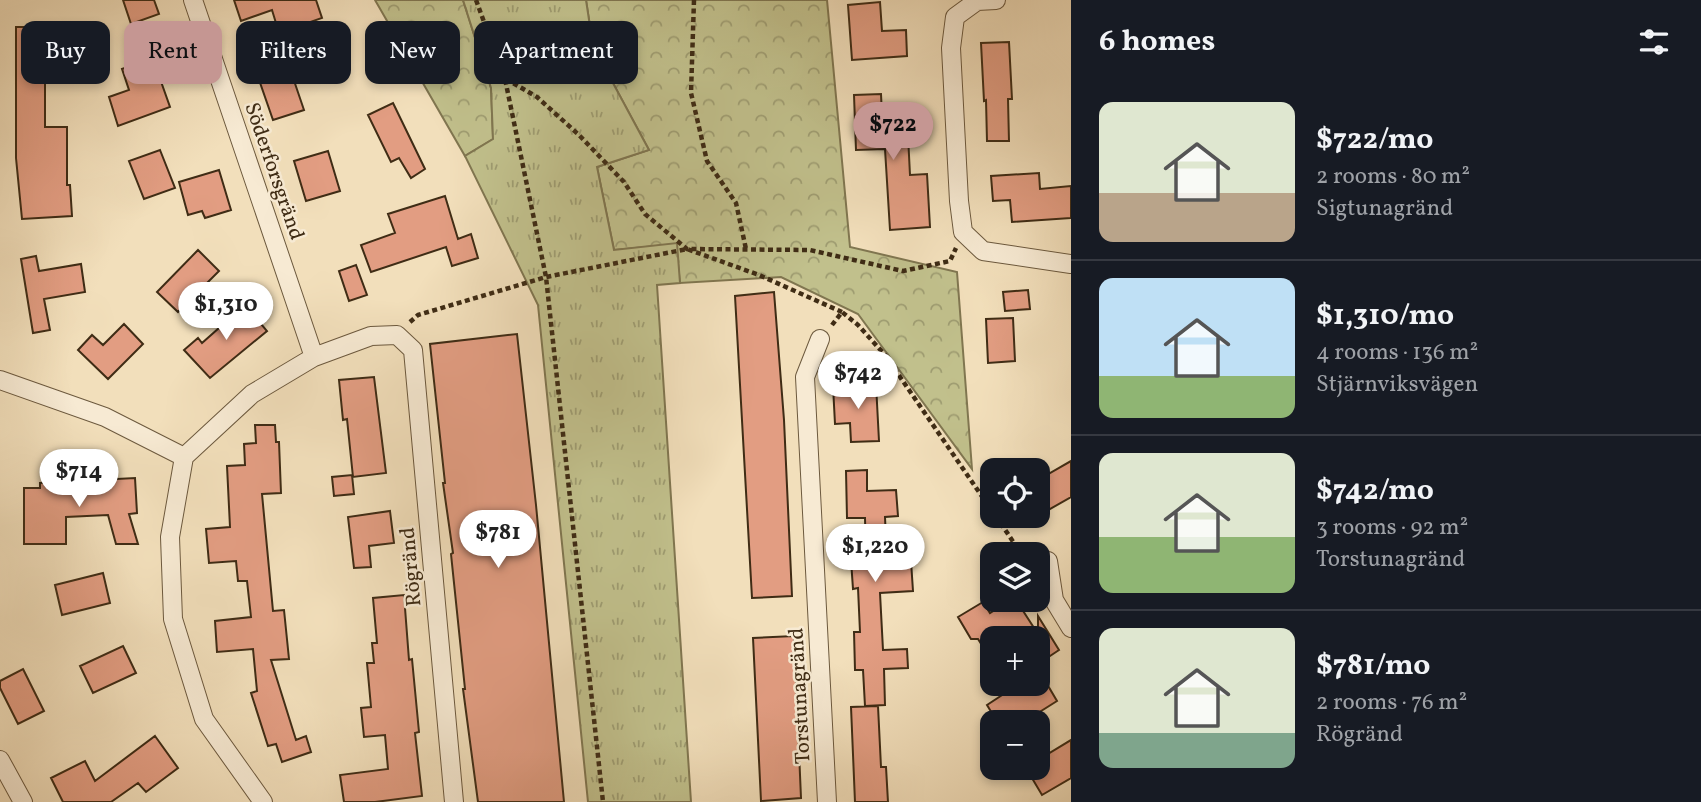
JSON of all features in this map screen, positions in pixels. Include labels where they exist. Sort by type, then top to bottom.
[{"type":"street","name":"Söderforsgränd","points":[[193,0],[314,357]]},
{"type":"street","points":[[996,0],[977,1],[955,17],[950,48],[963,232],[983,251],[1071,264]]},
{"type":"street","points":[[263,802],[204,719],[173,619],[170,537],[184,457],[252,394],[314,357],[371,336],[397,335]]},
{"type":"street","name":"Rögränd","points":[[397,335],[413,350],[454,802]]},
{"type":"street","name":"Torstunagränd","points":[[820,339],[805,377],[827,802]]},
{"type":"street","points":[[0,378],[105,417],[184,457]]},
{"type":"street","points":[[1050,587],[1054,600],[1071,628]]},
{"type":"street","points":[[0,760],[23,802]]},
{"type":"path","points":[[476,0],[484,21]]},
{"type":"path","points":[[694,0],[691,93],[707,161],[736,203],[746,250]]},
{"type":"path","points":[[506,84],[546,277],[603,802]]},
{"type":"path","points":[[514,84],[537,97],[579,135],[624,182],[645,214],[687,249],[760,275],[842,312],[858,325],[885,355],[980,494]]},
{"type":"path","points":[[397,335],[418,315],[546,277],[687,249],[810,250],[903,271],[950,261],[963,232]]},
{"type":"path","points":[[820,339],[842,312]]},
{"type":"green space","points":[[375,0],[463,0],[474,35],[474,84],[490,84],[491,88],[493,139],[465,156],[423,84],[460,84],[460,21],[387,21]]},
{"type":"green space","points":[[463,0],[586,0],[589,21],[474,21],[474,35]]},
{"type":"green space","points":[[586,0],[827,0],[850,247],[957,272],[972,469],[858,314],[781,277],[680,283],[676,244],[614,250],[597,167],[649,150],[613,84],[638,84],[638,21],[589,21]]},
{"type":"green space","points":[[490,84],[613,84],[649,150],[597,167],[614,250],[677,243],[680,283],[657,285],[691,802],[588,802],[538,305],[465,156],[493,139]]},
{"type":"building","points":[[123,0],[154,0],[159,14],[139,21],[130,21]]},
{"type":"building","points":[[234,0],[316,0],[322,18],[313,21],[275,21],[272,10],[241,21]]},
{"type":"building","points":[[880,2],[882,31],[906,30],[907,56],[852,60],[848,5]]},
{"type":"building","points":[[16,27],[21,27],[21,84],[45,84],[45,127],[67,127],[67,185],[70,185],[72,216],[22,219],[16,158]]},
{"type":"building","points":[[1009,42],[1012,99],[1008,99],[1009,141],[987,141],[981,43]]},
{"type":"building","points":[[127,84],[162,84],[170,107],[118,126],[109,97],[129,90]]},
{"type":"building","points":[[261,84],[295,84],[304,110],[273,120]]},
{"type":"building","points":[[881,94],[882,116],[907,116],[910,175],[927,174],[930,227],[890,230],[885,149],[856,150],[854,95]]},
{"type":"building","points":[[393,103],[425,169],[411,178],[399,158],[391,162],[368,115]]},
{"type":"building","points":[[160,150],[175,188],[144,199],[129,161]]},
{"type":"building","points":[[328,151],[340,191],[306,201],[294,161]]},
{"type":"building","points":[[219,170],[231,210],[205,218],[202,211],[188,215],[179,182]]},
{"type":"building","points":[[1039,173],[1040,189],[1071,186],[1071,218],[1012,222],[1010,200],[993,201],[991,176]]},
{"type":"building","points":[[445,196],[458,239],[471,234],[478,258],[452,266],[446,247],[371,272],[361,245],[395,233],[388,214]]},
{"type":"building","points":[[198,250],[219,271],[178,312],[157,292]]},
{"type":"building","points":[[36,256],[39,271],[81,264],[85,292],[44,299],[50,330],[33,333],[21,259]]},
{"type":"building","points":[[356,265],[367,295],[349,301],[339,271]]},
{"type":"building","points":[[1028,290],[1030,309],[1005,311],[1003,292]]},
{"type":"building","points":[[774,292],[784,420],[792,596],[752,598],[735,296]]},
{"type":"building","points":[[245,305],[267,331],[210,378],[184,350],[198,338],[202,343]]},
{"type":"building","points":[[1013,318],[1015,361],[988,363],[986,319]]},
{"type":"building","points":[[124,324],[143,344],[108,379],[78,350],[92,335],[103,345]]},
{"type":"building","points":[[517,334],[564,802],[478,802],[463,689],[453,553],[443,483],[430,344]]},
{"type":"building","points":[[374,377],[386,473],[353,477],[347,419],[343,420],[339,380]]},
{"type":"building","points":[[876,384],[879,441],[851,442],[850,423],[835,424],[833,386]]},
{"type":"building","points":[[255,425],[275,425],[276,442],[279,442],[281,493],[262,494],[273,611],[284,610],[289,659],[271,660],[296,740],[306,736],[311,752],[282,762],[276,744],[268,746],[251,693],[257,691],[253,649],[217,652],[215,621],[251,617],[247,581],[238,581],[236,561],[209,563],[206,529],[230,527],[227,466],[245,465],[244,444],[256,443]]},
{"type":"building","points":[[1071,461],[1071,497],[1050,509],[1050,473]]},
{"type":"building","points":[[867,470],[867,491],[896,490],[898,516],[885,517],[887,562],[911,561],[913,591],[880,593],[883,650],[907,649],[908,668],[884,669],[885,705],[865,706],[863,670],[855,670],[854,632],[860,632],[858,588],[853,589],[851,560],[866,559],[865,518],[847,518],[846,471]]},
{"type":"building","points":[[352,475],[354,494],[334,496],[332,477]]},
{"type":"building","points":[[135,478],[137,513],[129,514],[138,544],[116,544],[108,515],[66,517],[66,544],[24,544],[24,488],[40,488],[40,483]]},
{"type":"building","points":[[390,511],[394,543],[369,546],[371,567],[354,568],[348,517]]},
{"type":"building","points":[[103,573],[110,603],[62,615],[55,585]]},
{"type":"building","points":[[404,595],[409,660],[412,659],[419,732],[415,733],[422,796],[375,802],[344,802],[340,775],[388,769],[385,735],[364,737],[361,708],[371,707],[367,663],[374,663],[372,643],[377,643],[373,598]]},
{"type":"building","points":[[980,604],[980,612],[1024,612],[1033,626],[980,626],[980,642],[978,639],[971,639],[958,617]]},
{"type":"building","points":[[1038,616],[1044,626],[1038,626]]},
{"type":"building","points":[[1050,635],[1059,650],[1050,656]]},
{"type":"building","points":[[794,636],[801,798],[761,801],[753,638]]},
{"type":"building","points":[[123,646],[136,673],[93,693],[80,666]]},
{"type":"building","points":[[23,669],[44,711],[18,724],[0,688],[0,681]]},
{"type":"building","points":[[1050,689],[1057,701],[1043,710],[990,710],[987,705],[1001,696],[1050,696]]},
{"type":"building","points":[[878,706],[881,767],[886,767],[888,802],[855,802],[851,707]]},
{"type":"building","points":[[155,736],[178,768],[146,792],[138,783],[111,802],[63,802],[51,778],[85,761],[95,781]]},
{"type":"building","points":[[1071,740],[1071,778],[1042,795],[1033,780],[1050,780],[1050,753]]}]
